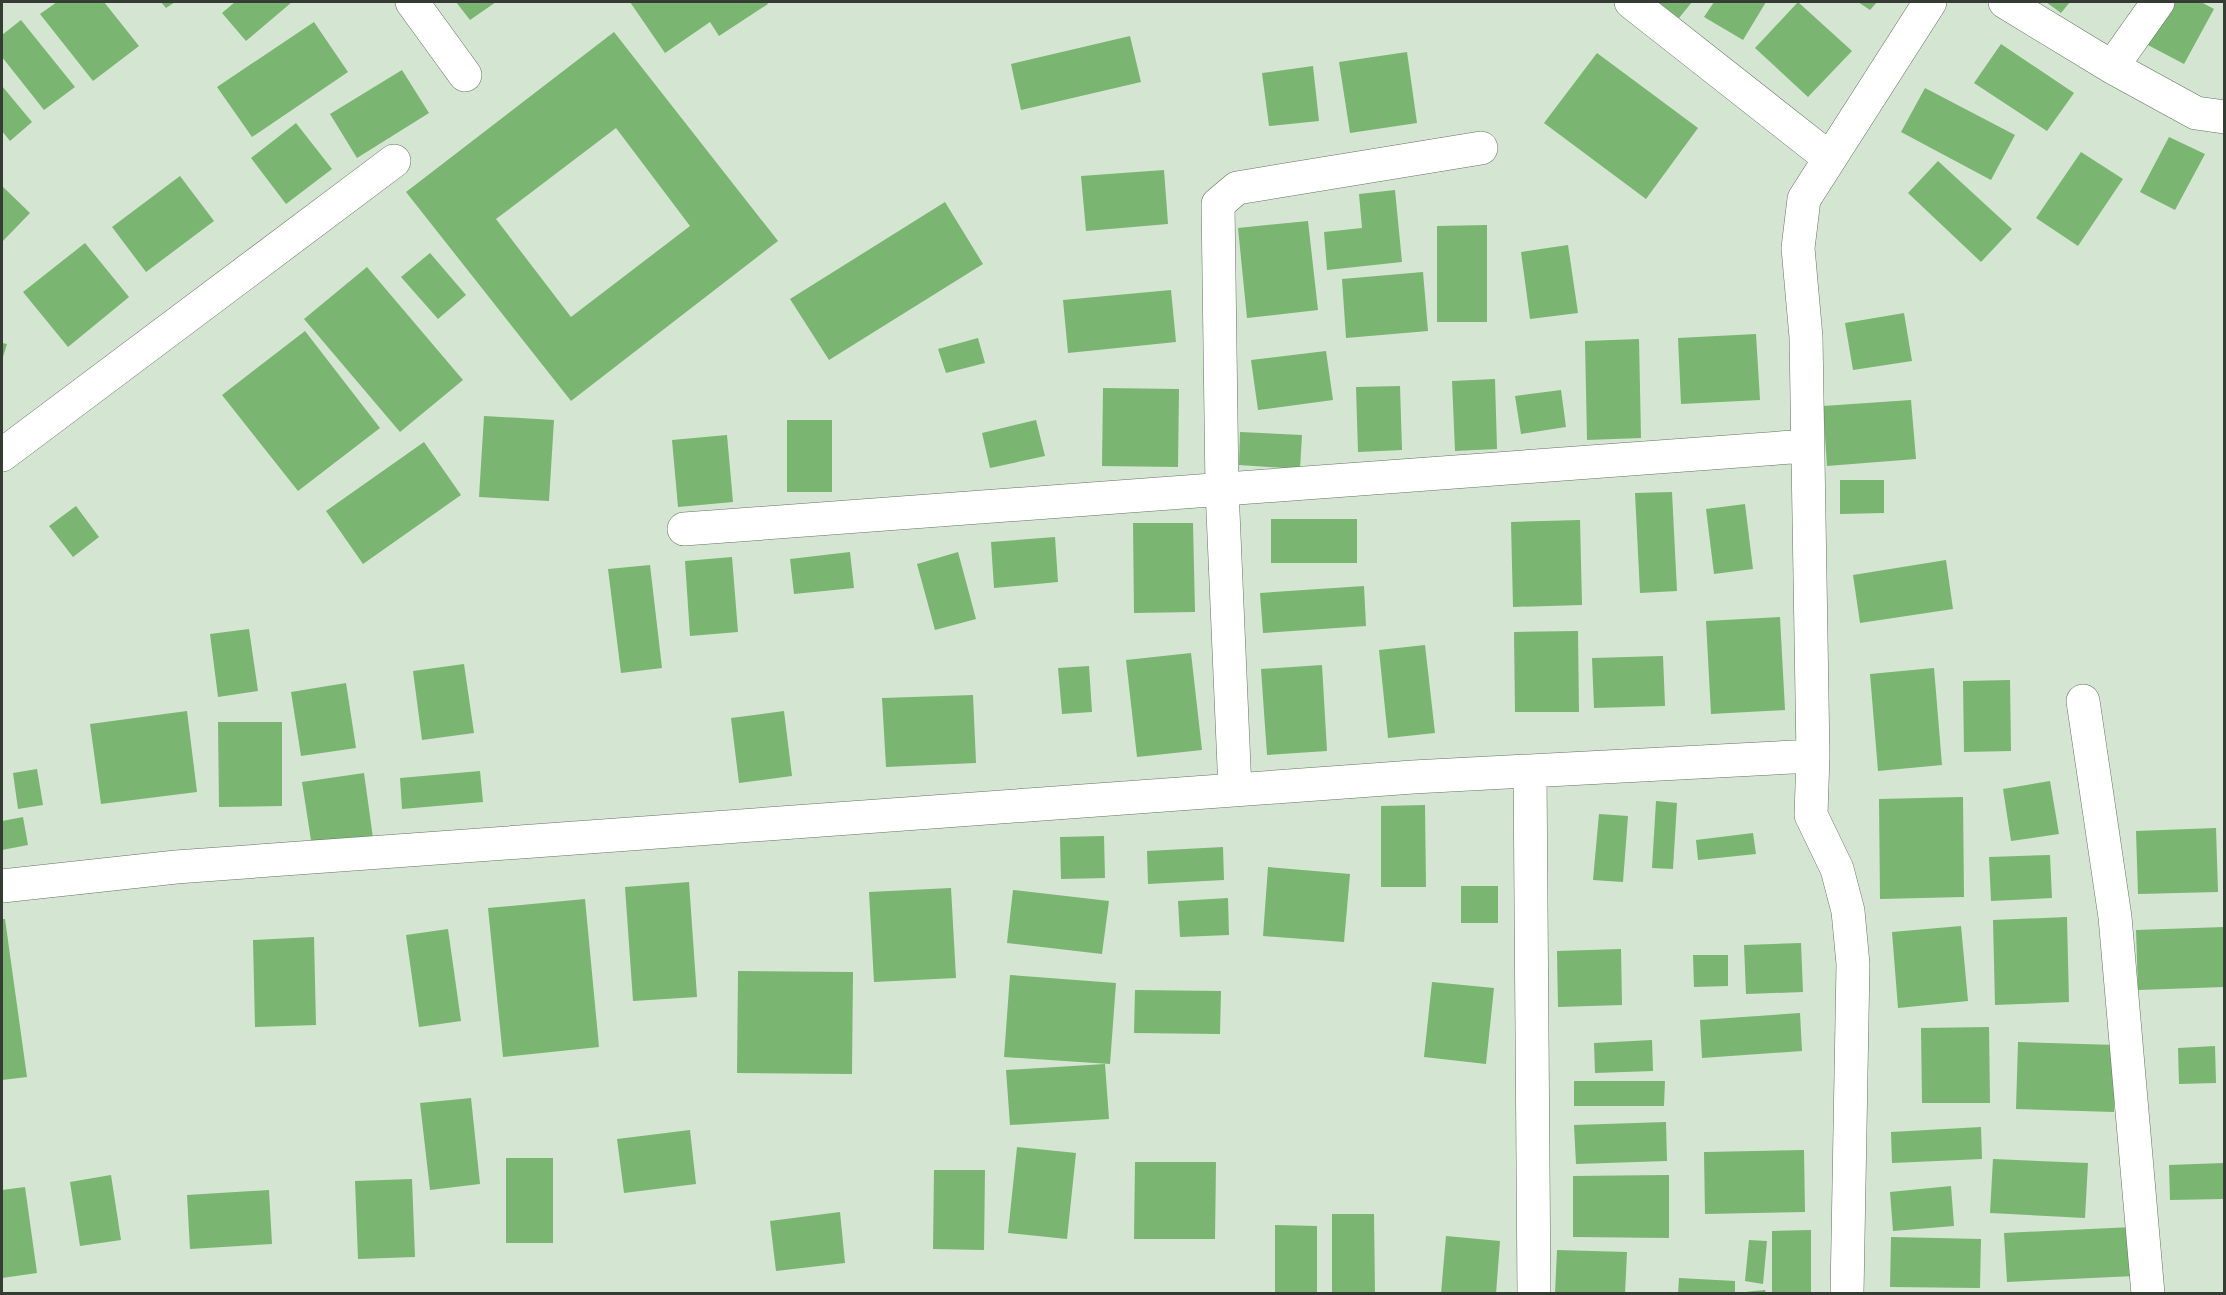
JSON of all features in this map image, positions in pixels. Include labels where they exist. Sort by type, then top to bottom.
[{"type":"street","points":[[412,2],[465,75]]},
{"type":"street","points":[[1630,2],[1828,157]]},
{"type":"street","points":[[1847,1293],[1852,964],[1848,911],[1837,869],[1811,815],[1813,756],[1806,446],[1806,337],[1798,249],[1804,199],[1828,157],[1930,2]]},
{"type":"street","points":[[2005,2],[2112,67],[2196,112],[2224,117]]},
{"type":"street","points":[[2112,67],[2158,2]]},
{"type":"street","points":[[1235,790],[1222,489],[1218,204],[1236,188],[1481,148]]},
{"type":"street","points":[[2,455],[394,161]]},
{"type":"street","points":[[684,529],[1806,446]]},
{"type":"street","points":[[2083,700],[2115,917],[2148,1293]]},
{"type":"street","points":[[2,886],[176,867],[1235,790],[1813,756]]},
{"type":"street","points":[[1530,771],[1534,1293]]},
{"type":"building","points":[[57,2],[104,2],[139,46],[93,81],[40,14]]},
{"type":"building","points":[[161,2],[175,2],[166,8]]},
{"type":"building","points":[[235,2],[292,2],[246,41],[222,13]]},
{"type":"building","points":[[456,2],[496,2],[470,20]]},
{"type":"building","points":[[630,2],[767,2],[768,4],[719,36],[710,22],[665,53]]},
{"type":"building","points":[[1658,2],[1692,2],[1679,18]]},
{"type":"building","points":[[1714,2],[1766,2],[1743,40],[1704,17]]},
{"type":"building","points":[[1798,2],[1852,51],[1808,97],[1755,48]]},
{"type":"building","points":[[1858,2],[1877,2],[1870,10]]},
{"type":"building","points":[[2046,2],[2070,2],[2061,13]]},
{"type":"building","points":[[2169,2],[2201,2],[2214,9],[2184,64],[2146,44]]},
{"type":"building","points":[[21,20],[75,87],[44,110],[2,57],[2,35]]},
{"type":"building","points":[[314,22],[348,72],[252,137],[217,87]]},
{"type":"building","points":[[614,32],[778,241],[571,401],[406,192]],"holes":[[[616,128],[690,226],[571,317],[496,219]]]},
{"type":"building","points":[[1130,36],[1141,82],[1021,110],[1011,64]]},
{"type":"building","points":[[2001,44],[2074,93],[2047,131],[1974,83]]},
{"type":"building","points":[[1407,52],[1417,123],[1350,133],[1339,62]]},
{"type":"building","points":[[1597,53],[1698,128],[1646,199],[1544,123]]},
{"type":"building","points":[[1313,66],[1319,121],[1269,126],[1262,73]]},
{"type":"building","points":[[402,70],[429,113],[357,158],[330,114]]},
{"type":"building","points":[[2,86],[32,122],[10,141],[2,131]]},
{"type":"building","points":[[1925,88],[2015,135],[1991,180],[1901,132]]},
{"type":"building","points":[[296,123],[332,169],[286,204],[251,158]]},
{"type":"building","points":[[2169,137],[2205,154],[2175,210],[2140,192]]},
{"type":"building","points":[[2081,152],[2123,179],[2078,246],[2036,218]]},
{"type":"building","points":[[1938,161],[2012,229],[1981,262],[1908,193]]},
{"type":"building","points":[[1164,170],[1168,224],[1086,231],[1081,176]]},
{"type":"building","points":[[180,176],[214,221],[146,272],[112,227]]},
{"type":"building","points":[[2,186],[30,213],[2,242]]},
{"type":"building","points":[[1395,190],[1402,262],[1327,270],[1324,232],[1362,228],[1359,194]]},
{"type":"building","points":[[945,202],[983,264],[829,360],[790,299]]},
{"type":"building","points":[[1308,221],[1318,310],[1247,318],[1238,228]]},
{"type":"building","points":[[1487,225],[1487,322],[1437,322],[1437,226]]},
{"type":"building","points":[[85,243],[129,297],[68,347],[23,292]]},
{"type":"building","points":[[1568,245],[1578,313],[1530,319],[1521,252]]},
{"type":"building","points":[[430,253],[466,295],[438,319],[401,277]]},
{"type":"building","points":[[367,267],[463,380],[400,432],[304,319]]},
{"type":"building","points":[[1423,272],[1428,331],[1346,338],[1342,279]]},
{"type":"building","points":[[1171,290],[1176,342],[1068,353],[1063,300]]},
{"type":"building","points":[[1904,313],[1912,361],[1853,370],[1845,323]]},
{"type":"building","points":[[305,331],[380,428],[298,491],[222,395]]},
{"type":"building","points":[[1756,334],[1760,400],[1681,404],[1678,338]]},
{"type":"building","points":[[978,338],[985,363],[946,373],[938,349]]},
{"type":"building","points":[[1639,339],[1641,438],[1587,440],[1585,341]]},
{"type":"building","points":[[2,343],[7,344],[2,360]]},
{"type":"building","points":[[1326,351],[1333,400],[1258,410],[1251,360]]},
{"type":"building","points":[[1495,379],[1497,449],[1455,451],[1452,381]]},
{"type":"building","points":[[1400,386],[1402,450],[1358,452],[1356,387]]},
{"type":"building","points":[[1103,388],[1179,389],[1178,467],[1102,466]]},
{"type":"building","points":[[1561,390],[1566,427],[1521,434],[1515,396]]},
{"type":"building","points":[[1911,400],[1916,459],[1827,466],[1823,406]]},
{"type":"building","points":[[484,416],[554,420],[549,501],[479,497]]},
{"type":"building","points":[[787,420],[832,420],[832,492],[787,492]]},
{"type":"building","points":[[1036,420],[1045,456],[990,468],[982,433]]},
{"type":"building","points":[[1240,432],[1302,435],[1300,469],[1239,465]]},
{"type":"building","points":[[727,435],[733,502],[678,507],[672,440]]},
{"type":"building","points":[[424,442],[461,495],[363,564],[326,511]]},
{"type":"building","points":[[1840,480],[1884,480],[1884,513],[1840,514]]},
{"type":"building","points":[[1672,492],[1677,591],[1640,593],[1635,493]]},
{"type":"building","points":[[1745,504],[1753,569],[1714,574],[1706,509]]},
{"type":"building","points":[[76,506],[99,537],[73,557],[49,526]]},
{"type":"building","points":[[1271,519],[1357,519],[1357,563],[1271,563]]},
{"type":"building","points":[[1580,520],[1582,605],[1513,607],[1511,522]]},
{"type":"building","points":[[1133,523],[1193,523],[1195,612],[1134,613]]},
{"type":"building","points":[[1055,537],[1058,582],[994,588],[991,542]]},
{"type":"building","points":[[850,552],[854,588],[794,594],[790,559]]},
{"type":"building","points":[[958,552],[976,619],[935,630],[917,564]]},
{"type":"building","points":[[732,557],[738,632],[690,636],[685,561]]},
{"type":"building","points":[[1946,560],[1953,609],[1860,623],[1853,575]]},
{"type":"building","points":[[650,565],[662,668],[621,673],[608,569]]},
{"type":"building","points":[[1364,586],[1366,626],[1263,633],[1260,593]]},
{"type":"building","points":[[1780,617],[1785,710],[1711,714],[1706,621]]},
{"type":"building","points":[[249,629],[258,691],[218,697],[210,634]]},
{"type":"building","points":[[1578,631],[1579,712],[1515,712],[1514,632]]},
{"type":"building","points":[[1425,645],[1435,733],[1388,738],[1379,650]]},
{"type":"building","points":[[1191,653],[1202,750],[1137,757],[1126,660]]},
{"type":"building","points":[[1663,656],[1665,706],[1594,708],[1592,658]]},
{"type":"building","points":[[464,664],[474,733],[422,740],[413,671]]},
{"type":"building","points":[[1322,665],[1327,751],[1267,755],[1261,669]]},
{"type":"building","points":[[1089,666],[1092,712],[1062,714],[1058,668]]},
{"type":"building","points":[[1934,668],[1942,765],[1878,771],[1870,674]]},
{"type":"building","points":[[2010,680],[2011,751],[1964,752],[1963,681]]},
{"type":"building","points":[[346,683],[356,748],[301,756],[291,692]]},
{"type":"building","points":[[973,695],[976,763],[886,767],[882,698]]},
{"type":"building","points":[[187,711],[197,792],[101,804],[90,724]]},
{"type":"building","points":[[784,711],[792,776],[739,783],[731,718]]},
{"type":"building","points":[[218,722],[282,722],[282,806],[219,807]]},
{"type":"building","points":[[37,769],[43,805],[18,809],[13,773]]},
{"type":"building","points":[[480,771],[483,802],[402,809],[400,778]]},
{"type":"building","points":[[364,773],[373,838],[312,847],[302,782]]},
{"type":"building","points":[[2050,781],[2059,834],[2011,841],[2003,789]]},
{"type":"building","points":[[1963,797],[1964,897],[1880,899],[1879,799]]},
{"type":"building","points":[[1656,801],[1677,803],[1673,869],[1652,868]]},
{"type":"building","points":[[1425,805],[1426,887],[1381,887],[1381,806]]},
{"type":"building","points":[[1599,814],[1628,816],[1623,882],[1593,880]]},
{"type":"building","points":[[23,817],[28,845],[2,850],[2,821]]},
{"type":"building","points":[[2216,828],[2218,892],[2138,894],[2136,831]]},
{"type":"building","points":[[1753,833],[1756,854],[1698,860],[1696,840]]},
{"type":"building","points":[[1104,836],[1105,878],[1061,879],[1060,837]]},
{"type":"building","points":[[1223,847],[1224,880],[1148,884],[1147,851]]},
{"type":"building","points":[[2050,855],[2052,898],[1991,901],[1989,857]]},
{"type":"building","points":[[1268,867],[1350,874],[1344,942],[1263,936]]},
{"type":"building","points":[[689,882],[697,997],[633,1001],[625,887]]},
{"type":"building","points":[[1461,886],[1498,886],[1498,923],[1461,923]]},
{"type":"building","points":[[951,888],[956,978],[874,982],[869,892]]},
{"type":"building","points":[[1013,890],[1109,901],[1102,954],[1007,943]]},
{"type":"building","points":[[1228,898],[1229,935],[1180,937],[1178,901]]},
{"type":"building","points":[[585,899],[599,1047],[503,1057],[488,908]]},
{"type":"building","points":[[2067,917],[2069,1002],[1995,1005],[1993,920]]},
{"type":"building","points":[[2,919],[5,919],[27,1077],[2,1080]]},
{"type":"building","points":[[1961,926],[1968,1001],[1898,1008],[1892,932]]},
{"type":"building","points":[[2224,927],[2224,987],[2138,990],[2136,930]]},
{"type":"building","points":[[448,929],[461,1021],[419,1027],[406,935]]},
{"type":"building","points":[[314,937],[316,1025],[255,1027],[253,940]]},
{"type":"building","points":[[1801,943],[1803,992],[1746,994],[1744,945]]},
{"type":"building","points":[[1621,949],[1622,1005],[1558,1007],[1557,951]]},
{"type":"building","points":[[1693,955],[1728,955],[1728,986],[1694,987]]},
{"type":"building","points":[[738,971],[853,972],[852,1074],[737,1073]]},
{"type":"building","points":[[1010,975],[1116,983],[1110,1064],[1004,1057]]},
{"type":"building","points":[[1432,982],[1494,988],[1486,1064],[1424,1057]]},
{"type":"building","points":[[1135,990],[1221,991],[1220,1034],[1134,1033]]},
{"type":"building","points":[[1800,1013],[1802,1051],[1702,1058],[1700,1020]]},
{"type":"building","points":[[1989,1027],[1990,1103],[1922,1103],[1921,1028]]},
{"type":"building","points":[[1652,1040],[1653,1071],[1595,1073],[1594,1043]]},
{"type":"building","points":[[2018,1042],[2116,1045],[2114,1112],[2016,1109]]},
{"type":"building","points":[[2215,1046],[2216,1083],[2179,1084],[2178,1048]]},
{"type":"building","points":[[1105,1064],[1109,1119],[1010,1125],[1006,1070]]},
{"type":"building","points":[[1574,1081],[1665,1081],[1664,1106],[1574,1106]]},
{"type":"building","points":[[471,1098],[480,1184],[430,1190],[420,1103]]},
{"type":"building","points":[[1666,1122],[1667,1161],[1576,1164],[1574,1125]]},
{"type":"building","points":[[1981,1127],[1982,1159],[1892,1163],[1891,1132]]},
{"type":"building","points":[[690,1130],[696,1184],[624,1193],[617,1139]]},
{"type":"building","points":[[1017,1147],[1076,1153],[1067,1239],[1008,1233]]},
{"type":"building","points":[[1804,1150],[1805,1212],[1705,1214],[1704,1152]]},
{"type":"building","points":[[506,1158],[553,1158],[553,1243],[506,1243]]},
{"type":"building","points":[[1993,1159],[2088,1163],[2085,1218],[1990,1213]]},
{"type":"building","points":[[1135,1162],[1216,1162],[1215,1239],[1134,1239]]},
{"type":"building","points":[[2224,1163],[2224,1199],[2170,1200],[2169,1165]]},
{"type":"building","points":[[934,1170],[985,1170],[984,1250],[933,1249]]},
{"type":"building","points":[[111,1175],[121,1240],[80,1246],[70,1182]]},
{"type":"building","points":[[1669,1175],[1669,1238],[1573,1237],[1573,1176]]},
{"type":"building","points":[[412,1179],[415,1257],[358,1259],[355,1181]]},
{"type":"building","points":[[1951,1186],[1954,1226],[1893,1231],[1890,1192]]},
{"type":"building","points":[[25,1187],[37,1273],[2,1278],[2,1190]]},
{"type":"building","points":[[269,1190],[272,1244],[190,1249],[187,1195]]},
{"type":"building","points":[[840,1212],[845,1263],[776,1271],[770,1221]]},
{"type":"building","points":[[1332,1214],[1374,1214],[1375,1294],[1332,1294]]},
{"type":"building","points":[[1275,1225],[1317,1226],[1317,1294],[1275,1294]]},
{"type":"building","points":[[2133,1227],[2135,1276],[2007,1282],[2004,1233]]},
{"type":"building","points":[[1811,1230],[1811,1294],[1772,1294],[1772,1231]]},
{"type":"building","points":[[1446,1236],[1500,1241],[1496,1294],[1441,1294]]},
{"type":"building","points":[[1891,1237],[1981,1239],[1980,1288],[1890,1287]]},
{"type":"building","points":[[1749,1240],[1767,1241],[1763,1284],[1745,1281]]},
{"type":"building","points":[[1557,1250],[1627,1252],[1625,1294],[1555,1294]]},
{"type":"building","points":[[1679,1278],[1735,1281],[1735,1294],[1678,1294]]},
{"type":"building","points":[[1765,1290],[1766,1294],[1745,1294],[1745,1292]]}]
